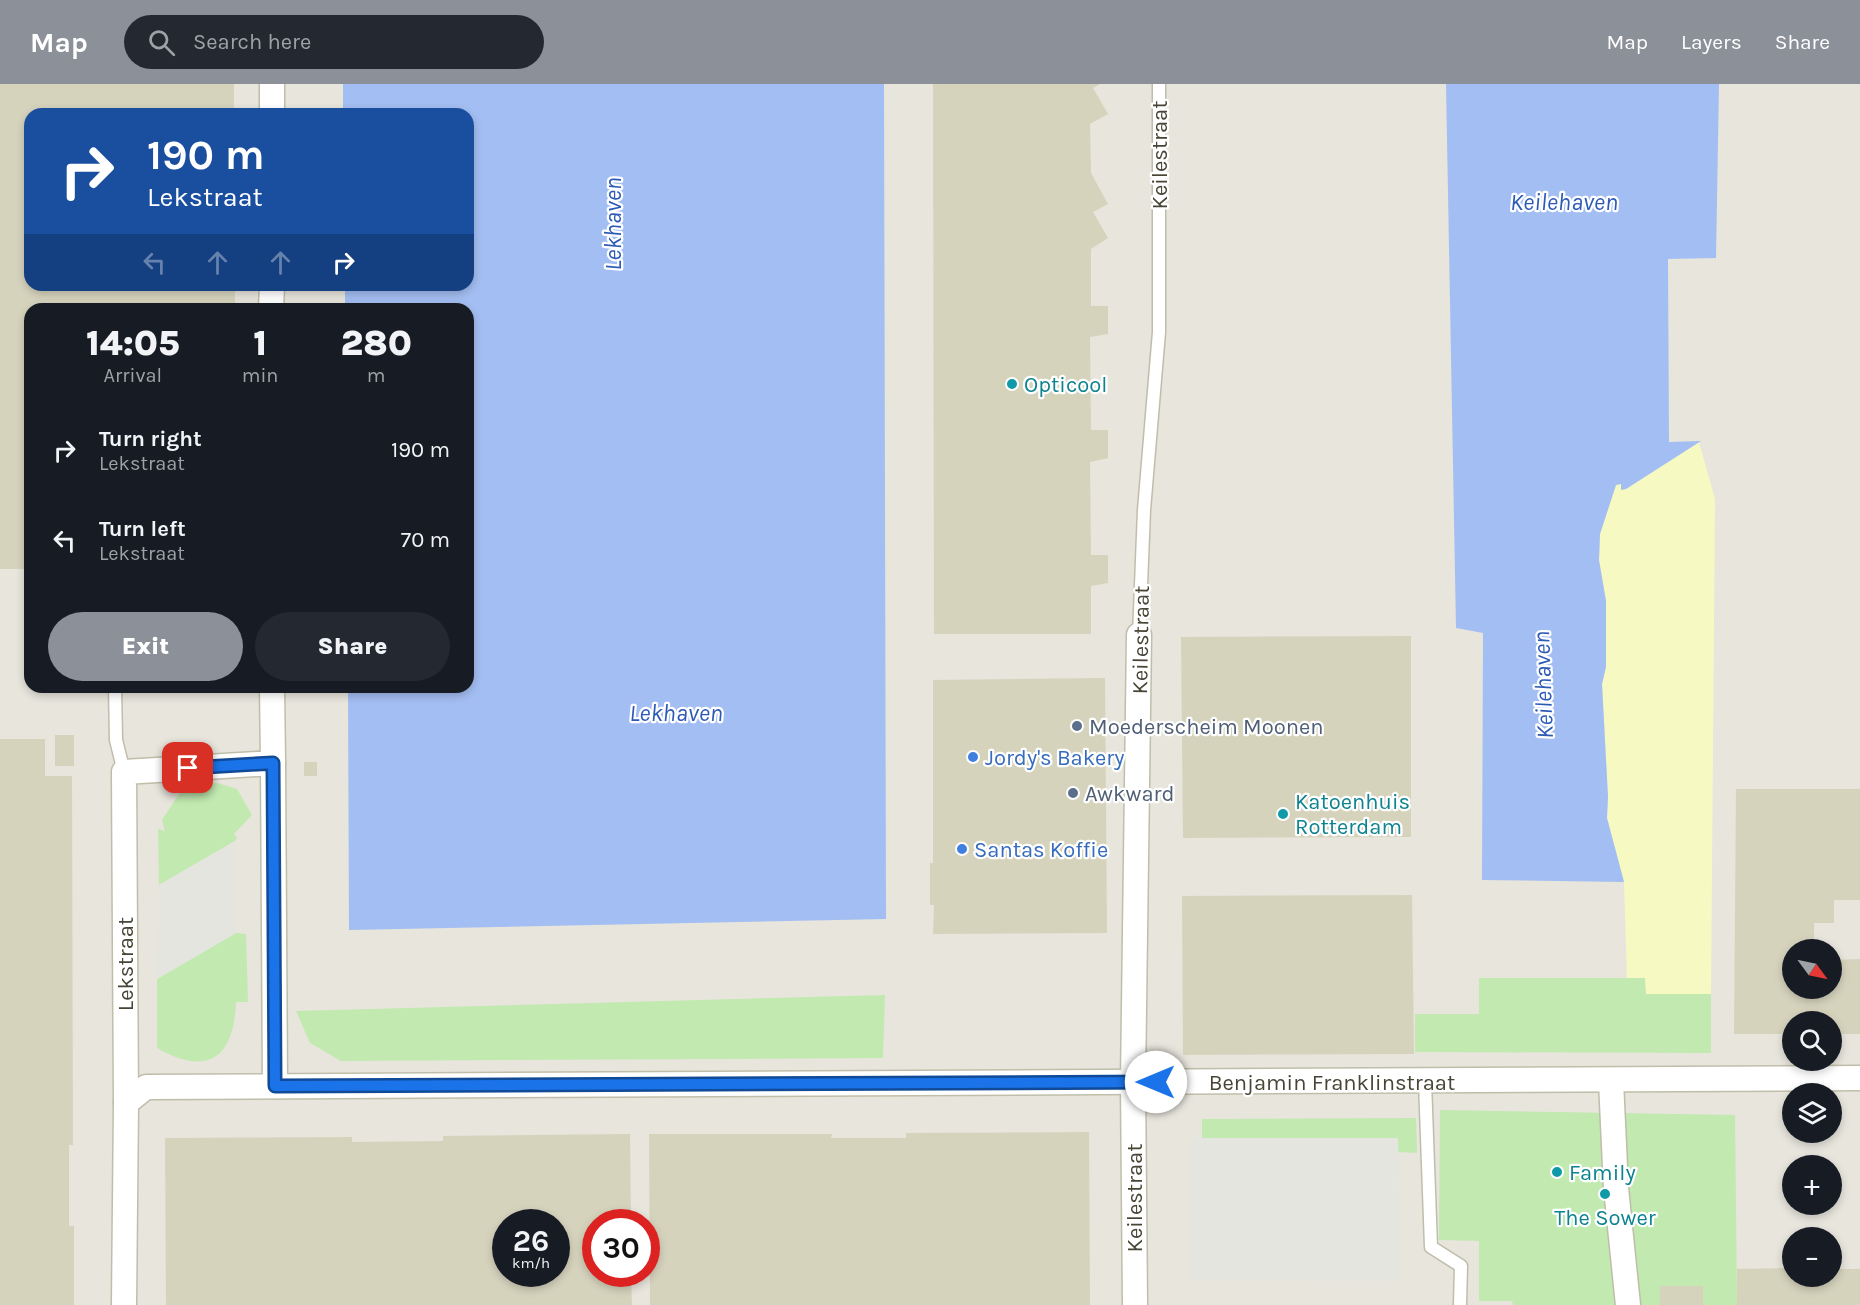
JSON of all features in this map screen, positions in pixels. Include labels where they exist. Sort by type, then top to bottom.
[{"type":"street","points":[[272,84],[272,108]]},
{"type":"street","name":"Keilestraat","points":[[1135,1305],[1134,1082],[1139,635]]},
{"type":"street","points":[[272,693],[275,1086]]},
{"type":"street","points":[[124,772],[273,763]]},
{"type":"street","name":"Lekstraat","points":[[124,772],[126,1103],[124,1305]]},
{"type":"street","name":"Benjamin Franklinstraat","points":[[126,1103],[146,1087],[1860,1078]]},
{"type":"street","points":[[1611,1081],[1616,1188],[1628,1305]]},
{"type":"lane","name":"Keilestraat","points":[[1139,635],[1144,510],[1159,348],[1159,84]]},
{"type":"lane","points":[[115,693],[116,740],[124,772]]},
{"type":"lane","points":[[1425,1082],[1431,1247],[1461,1266],[1460,1305]]},
{"type":"shaded area","points":[[0,84],[1860,84],[1860,1305],[0,1305]]},
{"type":"shaded area","points":[[200,783],[217,783],[237,789],[252,815],[234,834],[237,837],[235,841],[159,885],[158,829],[165,831],[162,820],[183,788]]},
{"type":"shaded area","points":[[235,841],[236,933],[157,979],[159,885]]},
{"type":"shaded area","points":[[236,933],[246,934],[248,1002],[236,1002],[230,1037],[224,1049],[215,1057],[204,1061],[191,1061],[175,1057],[157,1048],[157,979]]},
{"type":"shaded area","points":[[1479,978],[1646,978],[1646,994],[1711,994],[1711,1053],[1415,1052],[1415,1014],[1479,1014]]},
{"type":"shaded area","points":[[885,995],[883,1058],[341,1061],[310,1043],[296,1011]]},
{"type":"shaded area","points":[[1440,1110],[1735,1115],[1737,1305],[1513,1305],[1512,1301],[1479,1301],[1479,1241],[1439,1240]]},
{"type":"shaded area","points":[[1416,1118],[1417,1153],[1398,1152],[1398,1138],[1202,1138],[1202,1119]]},
{"type":"shaded area","points":[[1190,1138],[1398,1138],[1400,1281],[1189,1280]]},
{"type":"sand","points":[[1699,442],[1715,499],[1711,994],[1646,994],[1645,978],[1627,978],[1624,882],[1607,818],[1602,684],[1606,667],[1606,601],[1599,560],[1600,534],[1616,485],[1621,484],[1626,489]]},
{"type":"water","name":"Lekhaven","points":[[343,84],[884,84],[886,919],[349,930],[348,693],[474,693],[474,303],[345,303],[345,291],[474,291],[474,108],[343,108]]},
{"type":"water","name":"Keilehaven","points":[[1446,84],[1719,84],[1716,258],[1668,259],[1669,442],[1701,441],[1626,489],[1621,490],[1621,484],[1616,485],[1600,534],[1599,560],[1606,601],[1606,667],[1602,684],[1607,818],[1624,882],[1482,880],[1483,633],[1456,628]]},
{"type":"building","points":[[0,84],[234,84],[234,108],[24,108],[24,291],[235,291],[235,303],[24,303],[24,569],[0,569]]},
{"type":"building","name":"Opticool","points":[[933,84],[1100,84],[1093,88],[1108,114],[1090,124],[1091,173],[1108,204],[1093,212],[1108,238],[1091,249],[1091,306],[1108,306],[1108,334],[1090,337],[1091,430],[1108,430],[1108,458],[1090,462],[1091,555],[1108,555],[1108,583],[1091,586],[1091,634],[934,634]]},
{"type":"building","points":[[1411,636],[1411,837],[1183,838],[1181,637]]},
{"type":"building","points":[[1105,678],[1107,933],[933,934],[934,905],[930,905],[930,863],[933,863],[933,680]]},
{"type":"building","points":[[55,735],[74,735],[74,766],[55,766]]},
{"type":"building","points":[[0,739],[45,739],[45,776],[72,776],[73,1145],[69,1145],[69,1226],[74,1226],[74,1305],[0,1305]]},
{"type":"building","points":[[304,762],[317,762],[317,776],[304,776]]},
{"type":"building","points":[[1736,789],[1860,789],[1860,900],[1834,900],[1834,923],[1814,923],[1814,939],[1782,939],[1782,999],[1842,999],[1842,960],[1860,959],[1860,1034],[1842,1034],[1842,1011],[1782,1011],[1782,1034],[1734,1034]]},
{"type":"building","points":[[1412,895],[1414,1054],[1183,1055],[1182,896]]},
{"type":"building","points":[[1089,1132],[1090,1305],[650,1305],[650,1287],[660,1287],[660,1209],[649,1209],[649,1134],[832,1134],[831,1138],[906,1138],[906,1133]]},
{"type":"building","points":[[630,1134],[631,1209],[582,1209],[582,1287],[631,1287],[632,1305],[166,1305],[165,1138],[352,1137],[352,1142],[443,1141],[443,1136]]},
{"type":"building","points":[[1782,1268],[1782,1287],[1842,1287],[1842,1269],[1860,1269],[1860,1305],[1737,1305],[1737,1269]]},
{"type":"building","points":[[1660,1286],[1703,1286],[1703,1305],[1660,1305]]},
{"type":"place","name":"Opticool","points":[[1012,384]]},
{"type":"place","name":"Moederscheim Moonen","points":[[1077,726]]},
{"type":"place","name":"Jordy's Bakery","points":[[973,757]]},
{"type":"place","name":"Awkward","points":[[1073,793]]},
{"type":"place","name":"Katoenhuis Rotterdam","points":[[1283,814]]},
{"type":"place","name":"Santas Koffie","points":[[962,849]]},
{"type":"place","name":"Family","points":[[1557,1172]]},
{"type":"place","name":"The Sower","points":[[1605,1194]]},
{"type":"route","points":[[188,768],[273,763],[275,1086],[1156,1082]]}]
